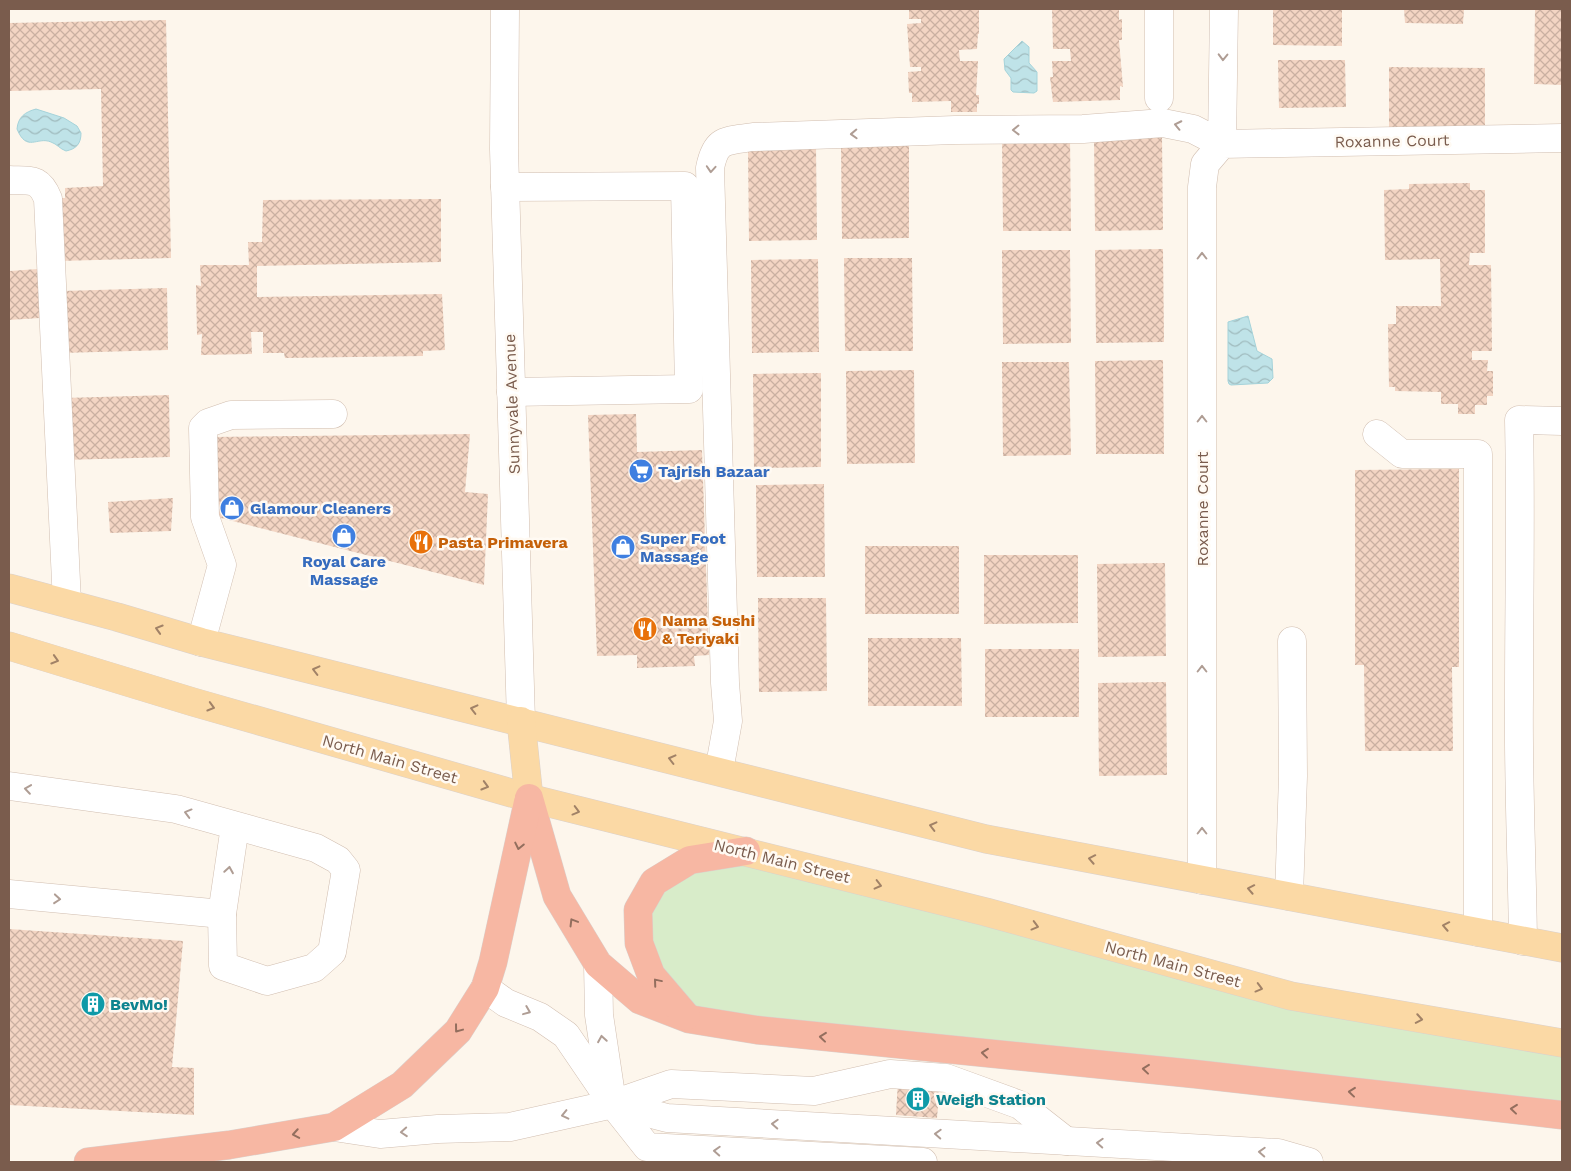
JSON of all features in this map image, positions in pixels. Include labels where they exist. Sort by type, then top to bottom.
[{"type":"highway","points":[[529,798],[556,896],[598,964],[640,1000],[688,1019],[758,1030],[1195,1074],[1562,1115]]},
{"type":"highway","points":[[88,1162],[229,1145],[334,1127],[402,1085],[458,1031],[484,988],[493,962],[529,798]]},
{"type":"highway","points":[[688,1019],[651,975],[639,943],[638,910],[654,882],[690,860],[746,852]]},
{"type":"main road","points":[[9,588],[201,642],[986,839],[1562,948]]},
{"type":"main road","name":"North Main Street","points":[[9,646],[193,702],[529,798],[986,912],[1291,996],[1562,1043]]},
{"type":"main road","name":"Sunnyvale Avenue","points":[[521,721],[529,798]]},
{"type":"street","name":"Sunnyvale Avenue","points":[[505,9],[505,187],[521,721]]},
{"type":"street","points":[[1159,9],[1159,98]]},
{"type":"street","points":[[720,771],[728,722],[725,683],[710,178],[713,154],[724,142],[753,137],[955,130],[1083,129],[1163,122],[1193,129],[1222,144],[1224,9]]},
{"type":"street","name":"Roxanne Court","points":[[1202,880],[1202,187],[1205,164],[1222,144],[1562,138]]},
{"type":"street","points":[[9,180],[32,181],[43,188],[48,199],[67,603]]},
{"type":"street","points":[[505,187],[685,186],[690,390],[511,392]]},
{"type":"street","points":[[201,642],[222,565],[205,517],[203,428],[208,422],[231,414],[333,414]]},
{"type":"street","points":[[1524,941],[1519,806],[1521,510],[1519,420],[1562,421]]},
{"type":"street","points":[[1377,434],[1402,454],[1478,454],[1478,932]]},
{"type":"street","points":[[1289,896],[1293,776],[1292,642]]},
{"type":"street","points":[[9,786],[176,809],[316,848],[338,860],[346,870],[332,952],[314,968],[267,981],[223,966],[222,914],[235,826]]},
{"type":"street","points":[[9,894],[222,914]]},
{"type":"street","points":[[598,964],[599,1015],[613,1104]]},
{"type":"street","points":[[484,988],[506,1002],[540,1017],[566,1035],[613,1104],[647,1146],[923,1162]]},
{"type":"street","points":[[334,1127],[380,1134],[438,1129],[510,1127],[613,1104],[671,1084],[814,1090],[890,1074],[946,1078],[1020,1105],[1066,1141]]},
{"type":"street","points":[[613,1104],[667,1118],[1278,1153],[1310,1162]]},
{"type":"green space","points":[[746,851],[1562,1049],[1562,1115],[689,1019],[639,943],[654,882]]},
{"type":"water","points":[[1022,41],[1029,47],[1029,63],[1037,72],[1037,91],[1034,93],[1013,92],[1011,90],[1011,78],[1005,70],[1004,59]]},
{"type":"water","points":[[36,109],[64,118],[77,126],[81,133],[77,145],[73,149],[66,151],[51,142],[28,142],[25,140],[17,129],[19,121],[25,113]]},
{"type":"water","points":[[1248,316],[1257,351],[1272,359],[1273,378],[1268,383],[1231,385],[1228,381],[1228,322]]},
{"type":"building","points":[[909,9],[979,9],[977,49],[959,50],[960,61],[978,61],[976,95],[979,95],[979,104],[977,104],[977,112],[951,112],[951,101],[912,102],[912,93],[909,93],[908,72],[921,71],[921,67],[910,67],[907,24],[921,23],[921,19],[909,19]]},
{"type":"building","points":[[1052,9],[1119,9],[1119,20],[1122,19],[1122,40],[1119,40],[1123,87],[1120,86],[1120,100],[1053,102],[1050,77],[1053,77],[1052,61],[1071,61],[1070,49],[1053,49]]},
{"type":"building","points":[[1273,9],[1342,9],[1342,46],[1273,45]]},
{"type":"building","points":[[1404,9],[1464,9],[1463,24],[1405,23]]},
{"type":"building","points":[[1535,9],[1562,9],[1562,85],[1534,84]]},
{"type":"building","points":[[166,20],[171,258],[59,261],[58,198],[65,198],[65,188],[103,186],[101,89],[9,91],[9,23]]},
{"type":"building","points":[[1278,60],[1345,60],[1346,107],[1279,108]]},
{"type":"building","points":[[1389,67],[1485,68],[1485,134],[1389,134]]},
{"type":"building","points":[[1070,137],[1071,231],[1003,231],[1002,138]]},
{"type":"building","points":[[1094,137],[1162,137],[1163,230],[1095,231]]},
{"type":"building","points":[[841,145],[909,145],[909,238],[842,239]]},
{"type":"building","points":[[748,147],[816,147],[817,240],[749,241]]},
{"type":"building","points":[[1470,183],[1470,190],[1485,190],[1485,253],[1470,253],[1469,265],[1491,265],[1492,351],[1472,351],[1472,360],[1488,360],[1487,371],[1493,371],[1493,396],[1487,396],[1487,405],[1475,405],[1475,414],[1458,414],[1458,404],[1441,404],[1441,392],[1395,391],[1395,387],[1389,387],[1388,324],[1396,324],[1396,306],[1441,306],[1440,259],[1385,260],[1384,190],[1409,189],[1409,184]]},
{"type":"building","points":[[441,199],[441,262],[257,266],[257,297],[442,294],[445,350],[423,351],[423,356],[285,358],[284,353],[263,353],[263,332],[251,332],[252,354],[201,355],[202,334],[197,335],[196,285],[201,286],[200,265],[249,265],[248,242],[262,242],[263,200]]},
{"type":"building","points":[[1163,249],[1164,342],[1096,343],[1095,250]]},
{"type":"building","points":[[1002,250],[1070,250],[1071,343],[1003,344]]},
{"type":"building","points":[[844,258],[912,258],[913,351],[845,351]]},
{"type":"building","points":[[818,259],[819,352],[752,353],[751,260]]},
{"type":"building","points":[[38,269],[40,318],[9,320],[9,271]]},
{"type":"building","points":[[167,288],[168,350],[62,353],[61,291]]},
{"type":"building","points":[[1163,360],[1164,454],[1096,454],[1095,361]]},
{"type":"building","points":[[1002,362],[1069,362],[1071,455],[1003,456]]},
{"type":"building","points":[[914,370],[915,463],[847,464],[846,371]]},
{"type":"building","points":[[821,373],[821,467],[754,468],[753,374]]},
{"type":"building","points":[[169,395],[170,457],[65,460],[64,398]]},
{"type":"building","points":[[636,414],[637,452],[702,450],[709,655],[694,656],[695,666],[637,668],[637,655],[597,656],[588,415]]},
{"type":"building","points":[[470,434],[465,492],[488,494],[484,585],[209,515],[210,437]]},
{"type":"building","points":[[1459,469],[1459,667],[1452,667],[1453,751],[1365,751],[1364,665],[1355,665],[1355,470]]},
{"type":"building","points":[[824,484],[825,577],[757,577],[756,485]]},
{"type":"building","points":[[173,498],[171,531],[110,533],[108,502]]},
{"type":"building","points":[[865,546],[959,546],[959,614],[865,614]]},
{"type":"building","points":[[984,555],[1078,555],[1078,623],[984,624]]},
{"type":"building","points":[[1165,563],[1166,656],[1098,657],[1097,564]]},
{"type":"building","points":[[758,598],[826,598],[827,691],[759,692]]},
{"type":"building","points":[[868,638],[961,638],[962,706],[868,706]]},
{"type":"building","points":[[985,649],[1079,649],[1079,717],[985,717]]},
{"type":"building","points":[[1166,682],[1167,775],[1099,776],[1098,683]]},
{"type":"building","name":"BevMo!","points":[[9,929],[183,941],[172,1067],[194,1068],[194,1115],[9,1105]]},
{"type":"building","name":"Weigh Station","points":[[898,1080],[940,1082],[937,1118],[896,1115]]},
{"type":"place","name":"Tajrish Bazaar","points":[[641,471]]},
{"type":"place","name":"Glamour Cleaners","points":[[232,508]]},
{"type":"place","name":"Royal Care Massage","points":[[344,536]]},
{"type":"place","name":"Pasta Primavera","points":[[421,542]]},
{"type":"place","name":"Super Foot Massage","points":[[623,547]]},
{"type":"place","name":"Nama Sushi & Teriyaki","points":[[645,629]]},
{"type":"place","name":"BevMo!","points":[[93,1004]]},
{"type":"place","name":"Weigh Station","points":[[918,1099]]}]
